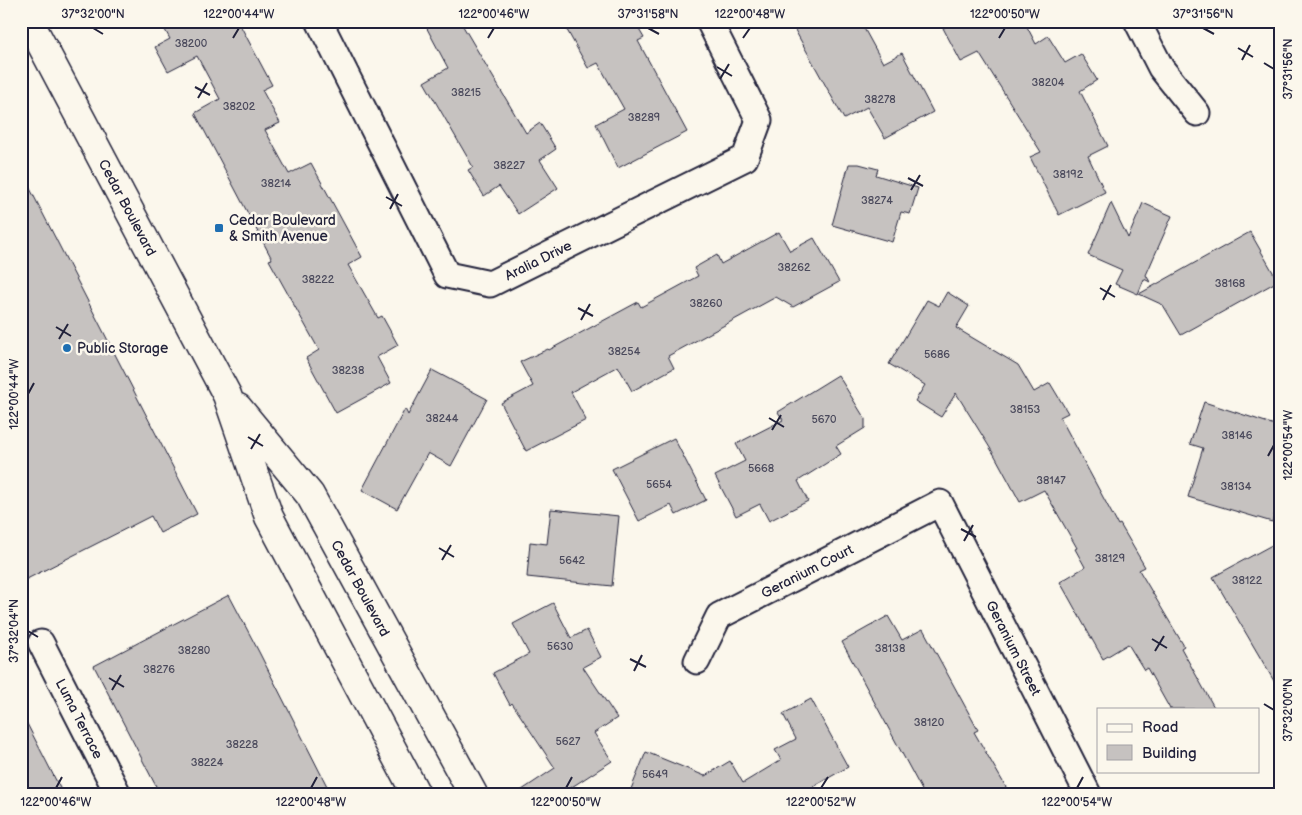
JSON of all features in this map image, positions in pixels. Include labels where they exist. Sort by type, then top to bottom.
[{"type":"main road","name":"Cedar Boulevard","points":[[29,21],[227,395],[269,517],[416,794]]},
{"type":"main road","name":"Cedar Boulevard","points":[[227,395],[310,495],[473,794]]},
{"type":"street","name":"Aralia Drive","points":[[319,21],[447,275],[490,284],[746,158],[759,120],[709,21]]},
{"type":"street","points":[[1137,21],[1161,68],[1197,113]]},
{"type":"street","name":"Geranium Court","points":[[697,661],[719,616],[940,503]]},
{"type":"street","name":"Geranium Street","points":[[940,503],[1088,794]]},
{"type":"street","name":"Luma Terrace","points":[[41,643],[118,794]]},
{"type":"building","points":[[160,21],[238,21],[272,85],[262,90],[280,123],[265,130],[289,174],[311,163],[362,257],[348,265],[378,318],[382,316],[398,345],[377,357],[391,383],[336,413],[306,358],[319,350],[269,260],[272,259],[195,113],[220,99],[197,56],[168,71],[155,47],[170,39]]},
{"type":"building","points":[[423,21],[460,21],[526,133],[540,123],[556,149],[540,160],[558,188],[518,214],[499,186],[484,196],[468,170],[473,167],[424,82],[448,68]]},
{"type":"building","points":[[562,21],[634,21],[644,38],[638,41],[687,132],[618,168],[596,124],[624,109],[598,63],[588,68]]},
{"type":"building","points":[[790,21],[860,21],[883,63],[902,53],[933,112],[885,138],[867,107],[844,119]]},
{"type":"building","points":[[957,21],[1024,21],[1036,44],[1048,36],[1065,63],[1081,54],[1097,80],[1080,91],[1108,146],[1088,156],[1105,192],[1059,215],[1030,157],[1041,152],[979,53],[961,62],[943,28]]},
{"type":"building","points":[[849,164],[859,164],[878,169],[876,175],[918,188],[910,214],[901,212],[892,242],[832,225]]},
{"type":"building","name":"Public Storage","points":[[21,171],[197,514],[160,533],[151,516],[21,582]]},
{"type":"building","points":[[1111,203],[1128,238],[1143,203],[1172,216],[1146,275],[1150,282],[1144,279],[1138,294],[1115,284],[1122,270],[1088,255]]},
{"type":"building","points":[[779,232],[790,251],[814,238],[839,282],[793,307],[776,297],[668,356],[674,368],[632,391],[618,366],[571,392],[586,420],[526,451],[501,403],[533,386],[520,362],[549,350],[638,302],[641,307],[698,276],[694,268],[717,255],[721,264]]},
{"type":"building","points":[[1250,232],[1278,281],[1181,335],[1163,305],[1139,294]]},
{"type":"building","points":[[947,292],[969,306],[956,328],[1018,365],[1034,392],[1050,383],[1068,413],[1060,417],[1118,525],[1120,524],[1145,567],[1139,570],[1184,646],[1181,648],[1214,708],[1169,708],[1147,668],[1144,670],[1128,644],[1103,659],[1060,582],[1085,567],[1075,549],[1077,548],[1044,490],[1020,502],[995,456],[956,393],[941,417],[915,401],[925,385],[889,364],[927,300],[939,306]]},
{"type":"building","points":[[432,370],[487,399],[451,466],[428,453],[397,509],[362,490],[405,409],[408,415]]},
{"type":"building","points":[[838,375],[865,419],[865,428],[836,446],[841,454],[798,481],[808,501],[769,521],[760,504],[736,516],[715,476],[745,461],[736,444],[783,420],[778,412]]},
{"type":"building","points":[[1204,402],[1281,427],[1281,494],[1272,522],[1188,497],[1203,448],[1190,444]]},
{"type":"building","points":[[674,438],[706,500],[676,515],[671,505],[639,521],[612,469]]},
{"type":"building","points":[[551,509],[619,516],[612,586],[527,577],[530,542],[547,544]]},
{"type":"building","points":[[1281,540],[1281,693],[1213,577]]},
{"type":"building","points":[[229,595],[331,794],[160,794],[94,666]]},
{"type":"building","points":[[553,603],[571,638],[587,630],[601,657],[583,667],[617,718],[594,733],[612,761],[561,794],[516,794],[555,768],[512,703],[510,705],[493,673],[529,654],[513,624]]},
{"type":"building","points":[[888,616],[902,640],[923,629],[978,730],[974,732],[1010,794],[924,794],[842,642]]},
{"type":"building","points":[[811,699],[848,767],[800,794],[629,794],[646,752],[705,776],[730,761],[743,783],[781,760],[775,750],[796,739],[783,714]]},
{"type":"building","points":[[21,712],[63,794],[27,794],[21,783]]},
{"type":"place","name":"Cedar Boulevard & Smith Avenue","points":[[219,228]]},
{"type":"place","name":"Public Storage","points":[[67,348]]}]
